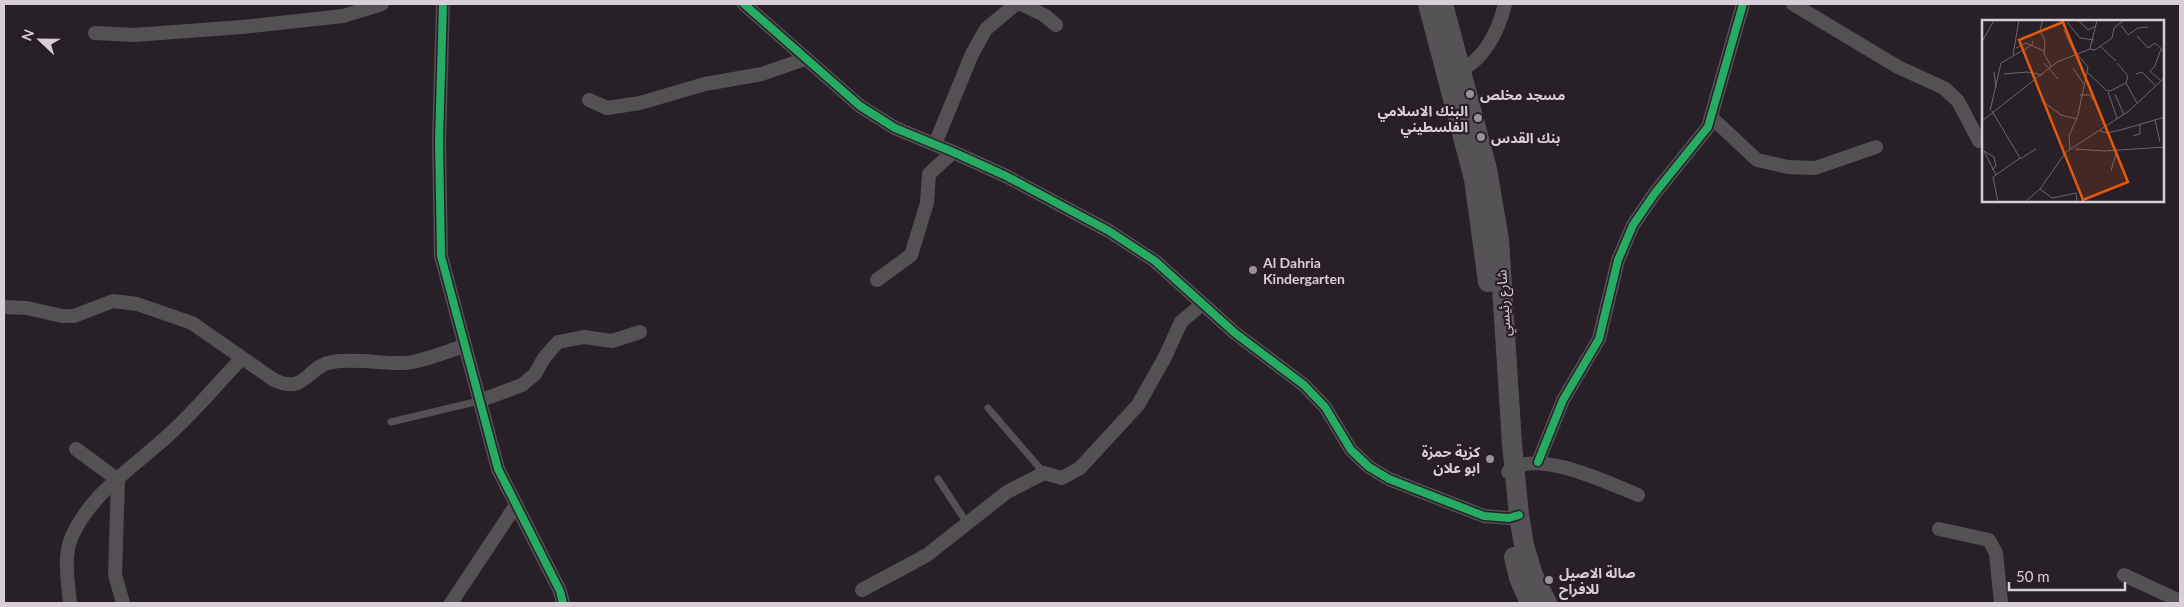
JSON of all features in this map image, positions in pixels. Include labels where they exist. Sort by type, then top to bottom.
[{"type":"main road","name":"شارع رئيسي","points":[[1428,4],[1487,169],[1499,240],[1514,516],[1512,547],[1519,578],[1530,603]]},
{"type":"main road","name":"شارع رئيسي","points":[[1443,4],[1454,74]]},
{"type":"main road","name":"شارع رئيسي","points":[[1514,516],[1533,575],[1547,603]]},
{"type":"street","points":[[94,33],[134,35],[242,27],[343,16],[382,4]]},
{"type":"street","points":[[443,4],[439,142],[441,256],[498,469],[560,591],[563,603]]},
{"type":"street","points":[[744,4],[860,106],[895,128],[1006,176],[1109,231],[1155,261],[1235,333],[1304,385],[1333,420],[1351,450],[1369,467],[1405,486],[1484,516],[1514,516]]},
{"type":"street","points":[[935,144],[972,54],[986,29],[1016,4]]},
{"type":"street","points":[[1021,4],[1044,15],[1056,25]]},
{"type":"street","points":[[1454,74],[1480,58],[1493,37],[1505,4]]},
{"type":"street","points":[[1538,462],[1563,400],[1599,339],[1618,260],[1633,225],[1655,193],[1708,127],[1743,4]]},
{"type":"street","points":[[1794,4],[1898,67],[1944,88],[1958,101],[1979,141]]},
{"type":"street","points":[[589,100],[608,108],[640,103],[705,84],[762,74],[805,58]]},
{"type":"street","points":[[1711,117],[1757,160],[1788,167],[1815,168],[1876,148]]},
{"type":"street","points":[[877,280],[911,255],[928,203],[929,174],[953,152]]},
{"type":"street","points":[[4,307],[27,308],[62,316],[74,316],[113,301],[131,302],[192,323],[274,380],[292,384],[301,382],[318,368],[331,362],[407,362],[464,346]]},
{"type":"street","points":[[862,590],[927,555],[1008,492],[1044,473],[1062,478],[1080,468],[1138,405],[1165,357],[1181,322],[1202,304]]},
{"type":"street","points":[[479,401],[522,385],[535,374],[544,358],[558,342],[584,337],[612,341],[640,332]]},
{"type":"street","points":[[70,603],[66,570],[68,550],[72,536],[100,495],[176,428],[242,358]]},
{"type":"street","points":[[76,449],[118,480]]},
{"type":"street","points":[[1510,470],[1538,462],[1588,475],[1638,495]]},
{"type":"street","points":[[118,480],[114,575],[122,603]]},
{"type":"street","points":[[450,603],[516,505]]},
{"type":"street","points":[[1939,529],[1989,540],[1996,553],[2001,603]]},
{"type":"street","points":[[2124,575],[2180,602]]},
{"type":"lane","points":[[391,422],[479,401]]},
{"type":"lane","points":[[988,408],[1044,473]]},
{"type":"lane","points":[[938,479],[967,523]]},
{"type":"cycle path","points":[[443,4],[439,141],[441,256],[498,469],[560,591],[563,603]]},
{"type":"cycle path","points":[[744,4],[860,106],[895,128],[1006,176],[1109,231],[1155,261],[1235,333],[1304,385],[1325,407],[1351,450],[1369,467],[1389,479],[1484,516],[1509,518],[1519,515]]},
{"type":"cycle path","points":[[1538,462],[1563,400],[1599,339],[1618,260],[1633,225],[1655,193],[1708,127],[1743,4]]},
{"type":"place","name":"مسجد مخلص","points":[[1470,94]]},
{"type":"place","name":"البنك الاسلامي الفلسطيني","points":[[1478,118]]},
{"type":"place","name":"بنك القدس","points":[[1481,137]]},
{"type":"place","name":"Al Dahria Kindergarten","points":[[1253,270]]},
{"type":"place","name":"كزية حمزة ابو علان","points":[[1490,459]]},
{"type":"place","name":"صالة الاصيل للافراح","points":[[1549,580]]}]
